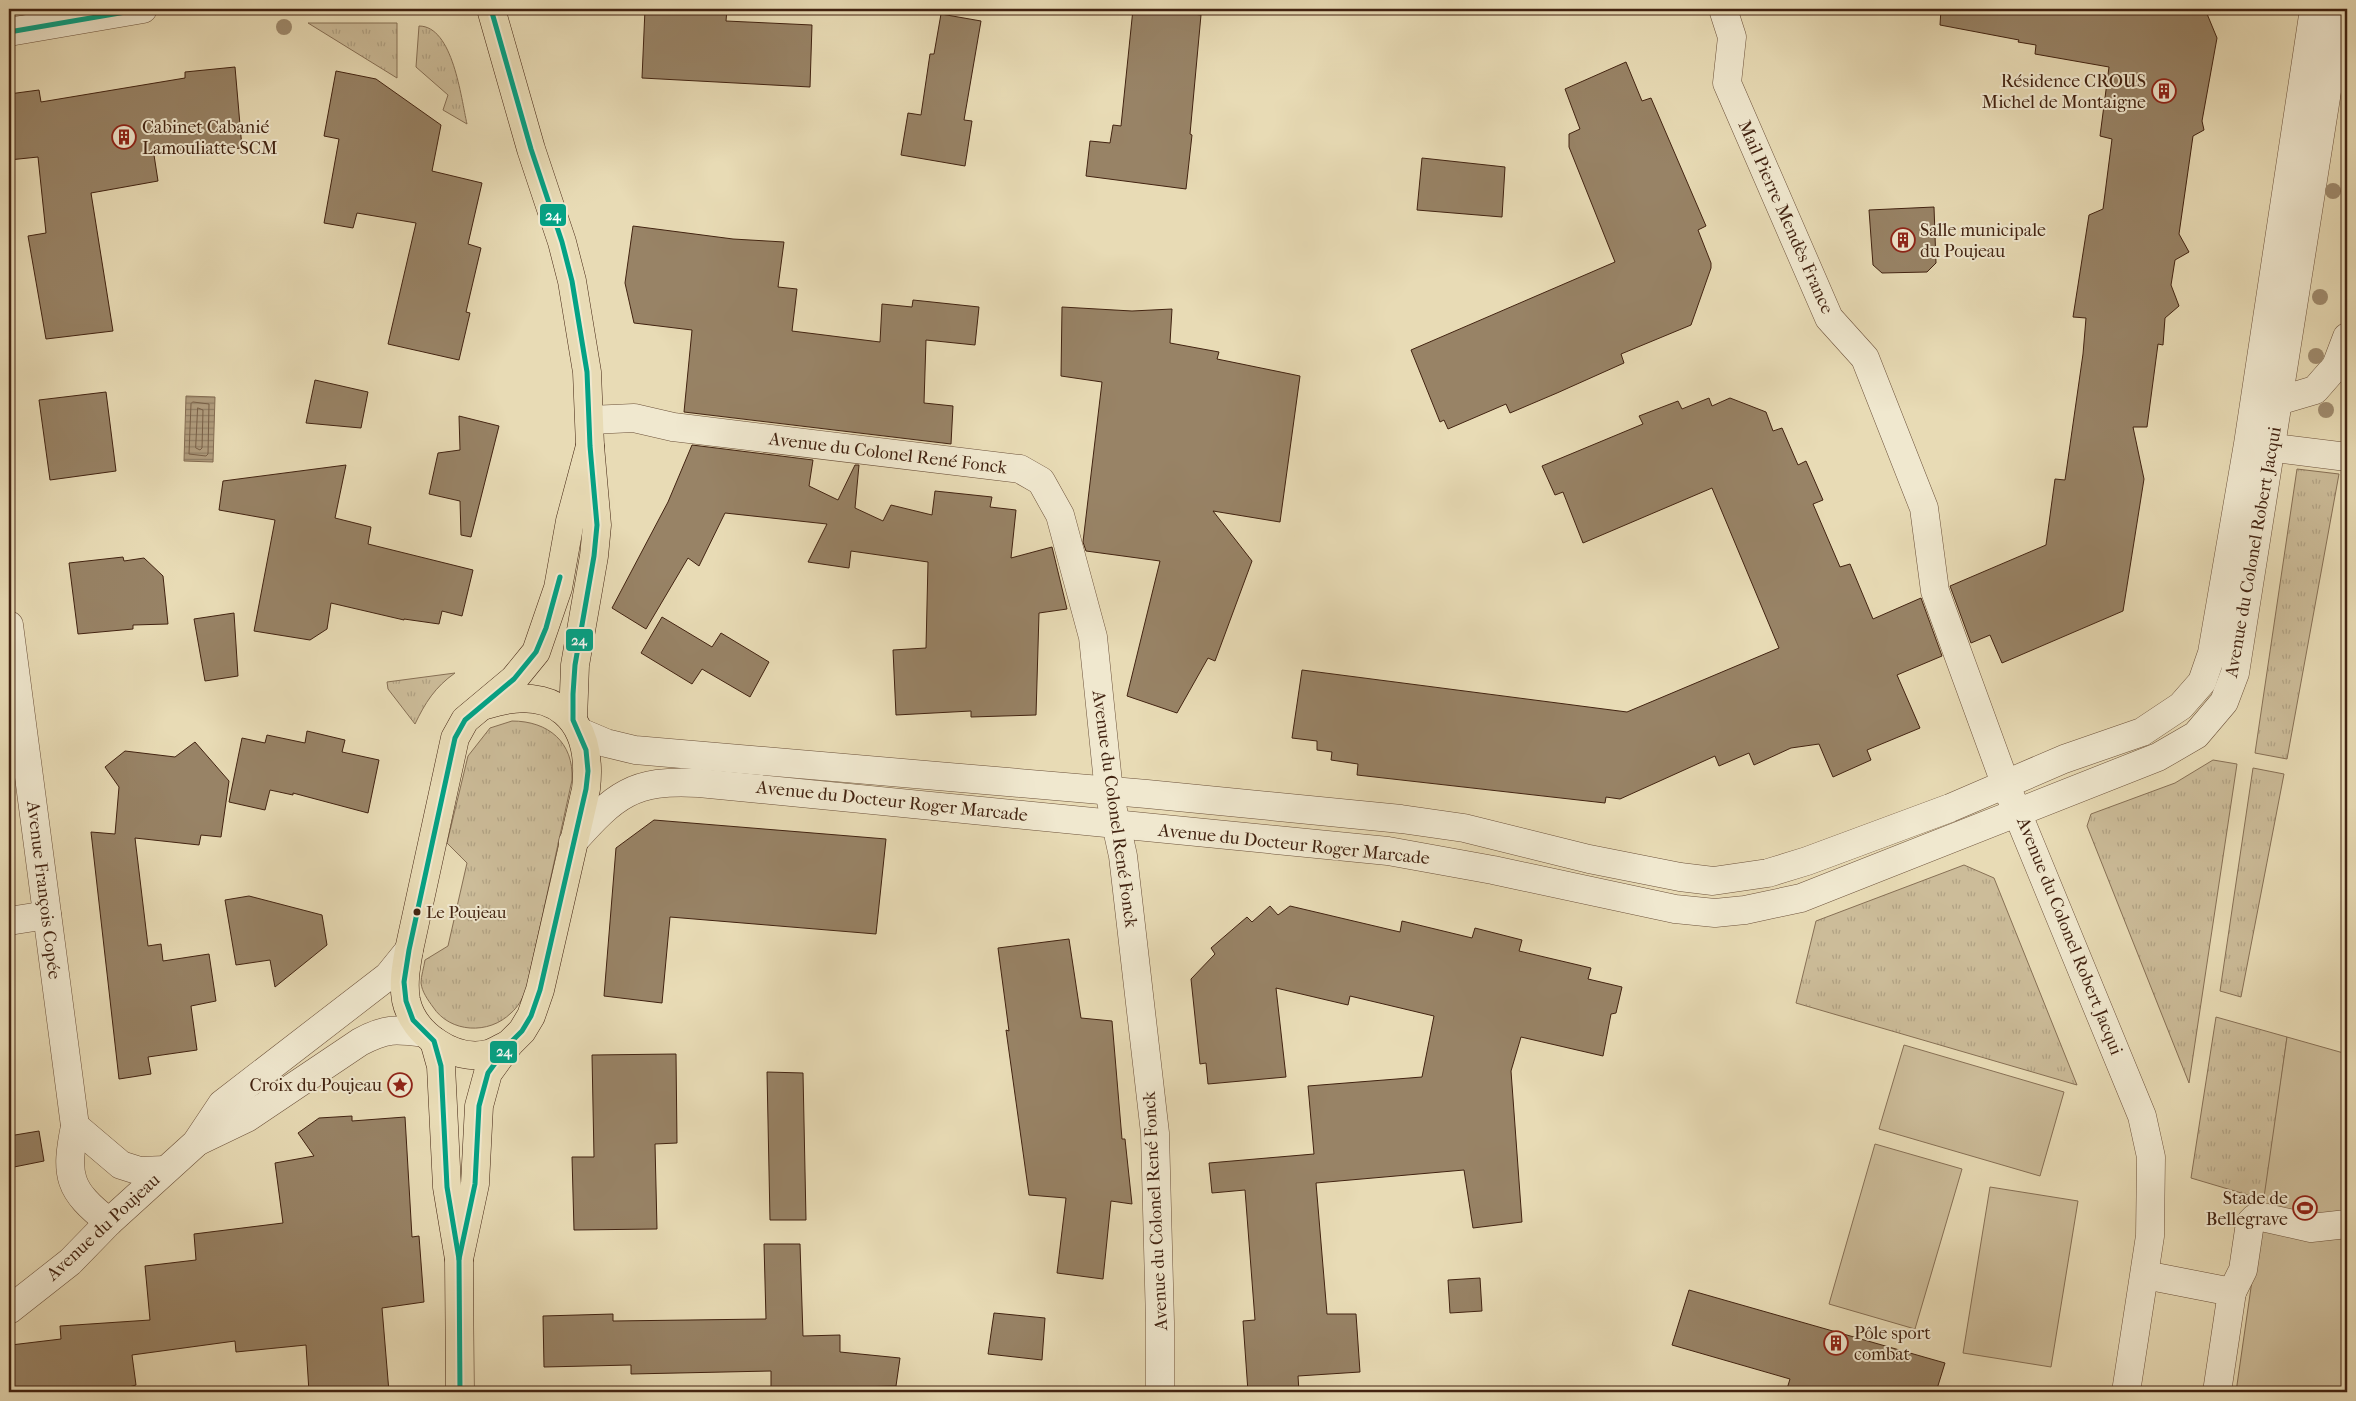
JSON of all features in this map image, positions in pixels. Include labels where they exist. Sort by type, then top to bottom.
[{"type":"main road","points":[[459,1259],[475,1184],[479,1106],[488,1073],[509,1044],[522,1032],[531,1016],[540,990],[588,770],[586,750],[577,726],[575,665],[594,556],[597,525],[587,372],[572,281],[562,242],[531,149],[491,9]]},
{"type":"main road","points":[[460,1392],[459,1259],[447,1187],[441,1066],[429,1037],[413,1020],[406,1002],[404,982],[409,950],[455,738],[465,720],[485,705],[525,666],[536,652],[546,628],[558,588],[570,521],[590,433]]},
{"type":"main road","points":[[485,705],[505,699],[524,698],[542,701],[558,707],[577,726]]},
{"type":"main road","points":[[429,1037],[467,1055],[489,1054],[509,1044]]},
{"type":"street","points":[[9,32],[143,9]]},
{"type":"street","name":"Mail Pierre Mendès France","points":[[1722,9],[1732,37],[1727,83],[1829,318],[1865,358],[1924,508],[1935,591],[2016,812]]},
{"type":"street","name":"Avenue du Colonel Robert Jacqui","points":[[2126,1392],[2150,1236],[2150,1157],[2142,1116],[2016,812],[2158,757],[2179,746],[2196,735],[2224,702],[2235,673],[2260,446],[2314,9]]},
{"type":"street","name":"Avenue du Colonel Robert Jacqui","points":[[2005,783],[2064,759],[2142,732],[2181,706],[2202,682],[2212,653],[2260,446],[2278,400],[2340,9]]},
{"type":"street","points":[[2278,400],[2315,390],[2336,366],[2347,337]]},
{"type":"street","name":"Avenue du Colonel René Fonck","points":[[590,433],[634,418],[673,427],[1020,470],[1041,481],[1060,514],[1094,637],[1109,792],[1123,856],[1155,1133],[1160,1392]]},
{"type":"street","points":[[2260,446],[2347,458]]},
{"type":"street","name":"Avenue François Copée","points":[[9,625],[75,1126],[68,1158],[74,1186],[91,1208],[109,1222]]},
{"type":"street","name":"Avenue du Docteur Roger Marcade","points":[[577,726],[606,743],[635,750],[1109,792],[1464,828],[1590,859],[1713,881],[1768,873],[1806,861],[1950,808],[2005,783]]},
{"type":"street","name":"Avenue du Docteur Roger Marcade","points":[[573,842],[602,810],[622,795],[642,786],[672,781],[1388,851],[1493,870],[1675,909],[1715,912],[1745,910],[1801,898],[2016,812]]},
{"type":"street","points":[[9,921],[47,915]]},
{"type":"street","name":"Avenue du Poujeau","points":[[9,1310],[70,1262],[109,1222],[196,1143],[222,1104],[381,982],[409,950]]},
{"type":"street","name":"Avenue du Poujeau","points":[[196,1143],[247,1118],[360,1042],[378,1032],[399,1030],[429,1037]]},
{"type":"street","points":[[75,1126],[121,1165],[140,1171],[166,1170]]},
{"type":"street","points":[[2217,1392],[2232,1292],[2243,1270],[2250,1223],[2255,1218],[2262,1217],[2311,1228],[2347,1224]]},
{"type":"street","points":[[2145,1275],[2232,1292]]},
{"type":"green space","points":[[308,23],[397,23],[397,78]]},
{"type":"green space","points":[[419,26],[431,29],[448,50],[454,65],[467,124],[443,110],[448,95],[416,67]]},
{"type":"green space","points":[[2297,469],[2339,474],[2287,759],[2255,753]]},
{"type":"green space","points":[[455,673],[431,696],[415,724],[388,689],[387,682]]},
{"type":"green space","points":[[512,721],[537,725],[556,736],[569,755],[572,780],[526,991],[516,1008],[502,1020],[481,1028],[470,1028],[449,1022],[440,1016],[424,993],[421,977],[425,960],[448,946],[467,863],[447,843],[468,756],[490,728]]},
{"type":"green space","points":[[2213,760],[2237,764],[2189,1083],[2087,826],[2091,814],[2175,783]]},
{"type":"green space","points":[[2253,768],[2284,774],[2241,997],[2220,991]]},
{"type":"green space","points":[[1964,865],[1994,878],[2077,1085],[1796,1003],[1816,921]]},
{"type":"green space","points":[[2216,1017],[2287,1037],[2265,1200],[2191,1178]]},
{"type":"green space","name":"Stade de Bellegrave","points":[[2287,1037],[2347,1054],[2347,1392],[2236,1392]]},
{"type":"green space","points":[[1904,1045],[2064,1092],[2040,1176],[1879,1129]]},
{"type":"green space","points":[[1875,1144],[1962,1169],[1915,1329],[1829,1304]]},
{"type":"green space","points":[[1990,1187],[2078,1201],[2051,1367],[1963,1353]]},
{"type":"water","points":[[186,396],[215,397],[213,462],[184,461]]},
{"type":"building","points":[[645,9],[727,9],[726,21],[812,25],[810,87],[642,78]]},
{"type":"building","points":[[1133,9],[1152,9],[1201,15],[1186,189],[1086,176],[1090,141],[1110,143],[1113,125],[1121,126]]},
{"type":"building","points":[[1941,9],[2205,9],[2217,38],[2202,121],[2204,130],[2193,136],[2179,234],[2189,252],[2175,260],[2171,285],[2179,306],[2165,318],[2163,345],[2158,344],[2147,427],[2133,427],[2144,479],[2123,611],[2002,663],[1990,635],[1971,643],[1950,586],[2046,545],[2055,479],[2065,480],[2083,354],[2086,318],[2073,317],[2089,215],[2103,209],[2112,139],[2100,136],[2109,67],[2035,54],[2036,45],[1940,25]]},
{"type":"building","points":[[941,14],[981,21],[964,120],[972,121],[965,166],[901,155],[908,113],[921,115],[930,54],[934,54]]},
{"type":"building","points":[[1626,62],[1642,101],[1651,98],[1706,226],[1698,230],[1711,263],[1711,268],[1691,325],[1621,354],[1624,363],[1557,393],[1510,413],[1506,404],[1448,429],[1444,420],[1440,422],[1411,350],[1615,262],[1569,147],[1569,134],[1580,129],[1565,89]]},
{"type":"building","points":[[235,67],[242,148],[154,155],[158,181],[91,193],[113,331],[46,339],[28,236],[46,233],[38,157],[9,160],[9,94],[39,90],[41,102],[185,78],[185,72]]},
{"type":"building","points":[[336,71],[376,79],[441,125],[432,171],[482,183],[468,244],[481,248],[466,312],[470,313],[459,360],[388,344],[416,223],[357,213],[353,228],[324,223],[339,139],[324,136]]},
{"type":"building","points":[[1422,158],[1505,167],[1502,217],[1417,210]]},
{"type":"building","name":"Salle municipale du Poujeau","points":[[1934,207],[1936,263],[1927,272],[1882,273],[1873,265],[1869,210]]},
{"type":"building","points":[[633,226],[733,239],[784,242],[778,287],[797,289],[792,331],[880,342],[882,304],[912,307],[913,300],[979,307],[975,345],[926,340],[924,403],[953,406],[951,444],[684,412],[692,330],[634,323],[625,283]]},
{"type":"building","points":[[1062,307],[1132,311],[1172,309],[1170,343],[1219,352],[1217,359],[1300,376],[1280,522],[1213,511],[1252,561],[1215,661],[1208,658],[1177,713],[1127,696],[1160,561],[1086,551],[1083,542],[1102,382],[1061,376]]},
{"type":"building","points":[[315,380],[368,392],[361,428],[306,423]]},
{"type":"building","points":[[106,392],[116,471],[50,480],[39,400]]},
{"type":"building","points":[[1709,398],[1712,406],[1730,398],[1766,412],[1773,431],[1782,428],[1798,465],[1806,461],[1823,500],[1813,504],[1840,567],[1850,564],[1873,619],[1921,598],[1942,656],[1897,675],[1920,728],[1867,750],[1871,760],[1833,777],[1819,744],[1791,748],[1754,765],[1749,753],[1719,766],[1715,756],[1620,799],[1606,797],[1605,803],[1357,775],[1358,764],[1331,760],[1332,752],[1317,750],[1317,741],[1292,738],[1302,670],[1627,712],[1779,648],[1712,488],[1583,543],[1563,492],[1555,495],[1542,466],[1643,424],[1639,416],[1678,401],[1682,409]]},
{"type":"building","points":[[459,416],[499,426],[471,537],[461,535],[460,501],[429,494],[438,453],[460,450]]},
{"type":"building","points":[[692,445],[813,460],[809,486],[838,500],[855,465],[859,465],[855,508],[883,521],[891,505],[932,515],[935,491],[992,497],[990,507],[1016,510],[1011,558],[1052,547],[1067,609],[1039,613],[1036,715],[971,717],[971,711],[896,715],[893,650],[926,648],[928,562],[851,551],[849,568],[808,562],[827,524],[725,513],[699,566],[688,558],[646,629],[612,608],[668,502]]},
{"type":"building","points":[[346,465],[335,518],[371,527],[368,544],[473,570],[462,616],[442,611],[439,624],[404,620],[331,603],[327,629],[310,640],[254,631],[275,520],[219,510],[223,481]]},
{"type":"building","points":[[123,557],[124,561],[144,558],[163,576],[168,624],[133,625],[133,629],[78,634],[69,563]]},
{"type":"building","points":[[234,613],[238,676],[205,681],[194,619]]},
{"type":"building","points":[[662,617],[712,647],[721,633],[769,662],[750,697],[702,669],[692,684],[641,653]]},
{"type":"building","points":[[307,731],[345,740],[342,752],[379,760],[368,813],[293,793],[293,795],[270,790],[265,810],[229,802],[242,738],[265,743],[267,735],[305,743]]},
{"type":"building","points":[[195,742],[229,781],[221,837],[201,835],[199,845],[135,838],[148,946],[161,944],[163,961],[209,954],[216,1001],[191,1006],[197,1050],[148,1057],[151,1074],[119,1079],[91,832],[115,834],[119,787],[105,767],[125,751],[175,757]]},
{"type":"building","points":[[654,820],[886,839],[876,934],[670,917],[662,1003],[604,996],[616,848]]},
{"type":"building","points":[[249,896],[322,915],[327,945],[275,987],[270,960],[236,965],[225,900]]},
{"type":"building","points":[[1270,906],[1278,915],[1290,906],[1400,932],[1402,921],[1472,938],[1475,928],[1522,940],[1519,951],[1591,968],[1588,979],[1622,987],[1616,1013],[1611,1014],[1603,1056],[1521,1037],[1511,1071],[1522,1222],[1473,1228],[1464,1170],[1316,1183],[1327,1314],[1356,1314],[1360,1372],[1298,1376],[1299,1392],[1248,1392],[1243,1321],[1255,1320],[1245,1190],[1212,1193],[1209,1163],[1314,1154],[1308,1086],[1422,1077],[1434,1016],[1350,996],[1348,1005],[1276,988],[1286,1077],[1208,1084],[1206,1063],[1200,1064],[1191,979],[1215,954],[1211,948],[1247,917],[1252,922]]},
{"type":"building","points":[[1069,939],[1081,1018],[1112,1021],[1122,1139],[1125,1139],[1132,1204],[1111,1201],[1103,1279],[1057,1273],[1066,1198],[1029,1195],[1006,1030],[1009,1031],[998,948]]},
{"type":"building","points":[[676,1054],[677,1143],[655,1144],[657,1229],[574,1230],[572,1157],[594,1157],[592,1055]]},
{"type":"building","points":[[767,1072],[803,1073],[806,1220],[770,1220]]},
{"type":"building","points":[[352,1116],[352,1121],[405,1117],[412,1237],[419,1236],[424,1302],[382,1308],[389,1392],[309,1392],[306,1345],[236,1352],[235,1341],[132,1355],[136,1385],[125,1388],[125,1392],[15,1392],[11,1345],[61,1339],[60,1326],[150,1320],[145,1266],[196,1260],[194,1234],[283,1223],[275,1163],[314,1156],[298,1133],[319,1118]]},
{"type":"building","points":[[39,1131],[44,1161],[9,1168],[9,1136]]},
{"type":"building","points":[[764,1244],[800,1244],[803,1336],[840,1335],[840,1352],[900,1358],[896,1386],[771,1389],[771,1371],[631,1374],[631,1365],[544,1367],[543,1316],[613,1314],[613,1321],[766,1319]]},
{"type":"building","points":[[1480,1278],[1482,1311],[1450,1313],[1448,1280]]},
{"type":"building","points":[[1689,1290],[1945,1363],[1936,1392],[1786,1392],[1790,1379],[1672,1345]]},
{"type":"building","points":[[994,1313],[1045,1318],[1042,1360],[988,1354]]},
{"type":"transit line","name":"24","points":[[9,32],[143,9]]},
{"type":"transit line","name":"24","points":[[459,1259],[475,1184],[479,1106],[488,1073],[509,1044],[522,1031],[531,1016],[540,990],[586,789],[588,771],[586,750],[573,720],[573,694],[575,665],[594,556],[597,525],[590,446],[587,372],[572,281],[562,242],[531,149],[491,9]]},
{"type":"transit line","name":"24","points":[[460,1392],[459,1259],[447,1187],[441,1066],[434,1041],[413,1020],[406,1001],[404,982],[409,950],[455,738],[465,720],[514,679],[536,652],[546,628],[560,577]]},
{"type":"place","name":"Résidence CROUS Michel de Montaigne","points":[[2164,91]]},
{"type":"place","name":"Cabinet Cabanié Lamouliatte SCM","points":[[124,137]]},
{"type":"place","name":"Salle municipale du Poujeau","points":[[1903,240]]},
{"type":"place","name":"Le Poujeau","points":[[417,912]]},
{"type":"place","name":"Croix du Poujeau","points":[[400,1085]]},
{"type":"place","name":"Stade de Bellegrave","points":[[2305,1208]]},
{"type":"place","name":"Pôle sport combat","points":[[1836,1343]]}]
